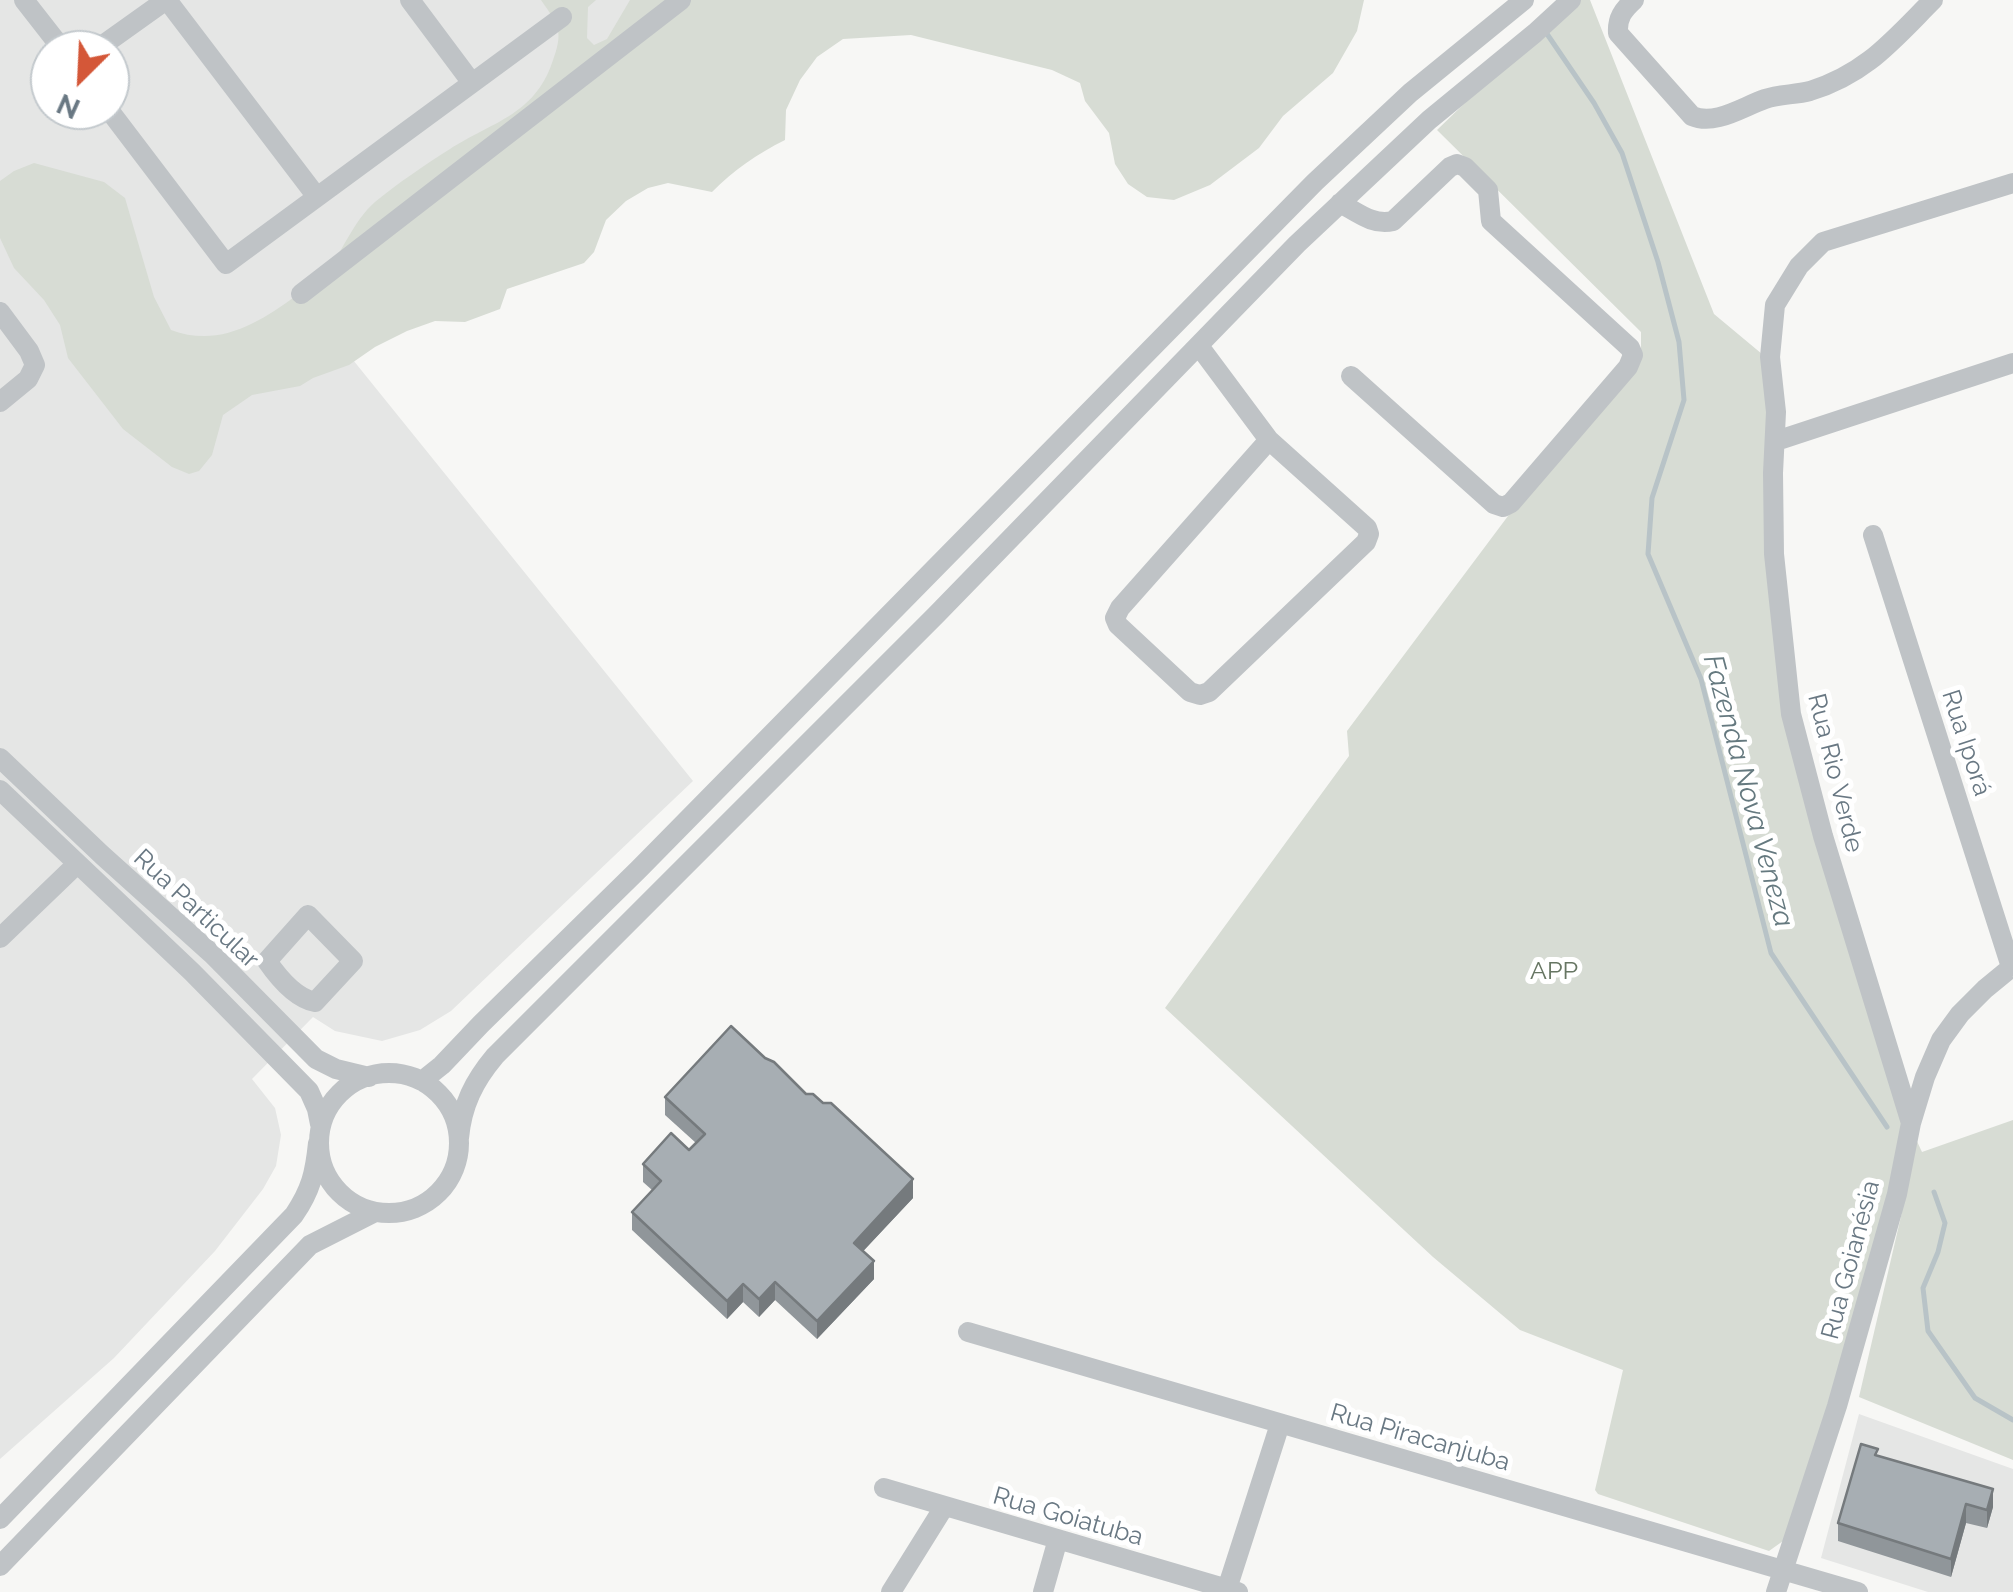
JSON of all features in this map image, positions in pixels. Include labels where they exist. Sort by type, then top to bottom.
[{"type":"street","points":[[24,0],[47,30]]},
{"type":"street","points":[[124,30],[167,0],[316,197]]},
{"type":"street","points":[[410,0],[472,83]]},
{"type":"street","points":[[301,294],[681,0]]},
{"type":"street","points":[[319,1134],[320,1159],[334,1188],[360,1207],[375,1212],[404,1211],[430,1200],[440,1191],[455,1166],[461,1115],[470,1091],[495,1056],[1340,203],[1571,0]]},
{"type":"street","points":[[1634,0],[1622,10],[1618,33],[1692,116],[1709,121],[1769,98],[1808,92],[1845,78],[1870,62],[1933,0]]},
{"type":"street","points":[[422,1081],[442,1066],[639,869],[1316,182],[1410,93],[1517,6]]},
{"type":"street","points":[[124,130],[226,264],[562,17]]},
{"type":"street","points":[[1340,203],[1372,220],[1393,220],[1450,167],[1466,167],[1488,190],[1491,221],[1630,348],[1633,356],[1628,367],[1511,504],[1503,507],[1494,504],[1351,376]]},
{"type":"street","name":"Rua Rio Verde","points":[[1911,1124],[1823,836],[1791,714],[1774,554],[1776,441],[1770,357],[1775,304],[1800,266],[1823,242],[2013,183]]},
{"type":"street","points":[[0,312],[35,365],[28,380],[0,402]]},
{"type":"street","points":[[1199,346],[1270,440],[1370,534],[1209,692],[1200,695],[1190,692],[1118,625],[1116,618],[1120,608],[1270,440]]},
{"type":"street","points":[[1776,441],[2013,363]]},
{"type":"street","name":"Rua Iporá","points":[[1872,534],[2012,967]]},
{"type":"street","name":"Rua Particular","points":[[0,758],[212,954],[316,1059],[354,1076],[368,1077]]},
{"type":"street","name":"Rua Particular","points":[[0,790],[192,972],[309,1091],[317,1109],[319,1134]]},
{"type":"street","points":[[0,938],[77,864]]},
{"type":"street","points":[[192,972],[212,954]]},
{"type":"street","name":"Rua Goianésia","points":[[1776,1592],[1837,1406],[1897,1194],[1925,1077],[1941,1040],[1960,1014],[2012,967]]},
{"type":"street","points":[[228,1010],[280,978]]},
{"type":"street","points":[[0,1519],[294,1216],[314,1175],[327,1108],[338,1093],[368,1077],[388,1072],[406,1074],[437,1091],[456,1121],[459,1138]]},
{"type":"street","points":[[0,1566],[310,1245],[375,1212]]},
{"type":"street","name":"Rua Piracanjuba","points":[[968,1332],[1858,1592]]},
{"type":"street","points":[[1230,1591],[1280,1424]]},
{"type":"street","name":"Rua Goiatuba","points":[[884,1488],[1230,1591]]},
{"type":"street","points":[[891,1592],[944,1507]]},
{"type":"street","points":[[1043,1592],[1058,1540]]},
{"type":"shaded area","points":[[0,0],[687,0],[303,298],[693,781],[451,1011],[420,1030],[382,1041],[335,1031],[313,1017],[252,1079],[275,1108],[281,1135],[276,1166],[263,1189],[215,1251],[114,1358],[0,1459]]},
{"type":"shaded area","points":[[1859,1414],[2013,1469],[2013,1592],[1928,1592],[1821,1558]]},
{"type":"green space","points":[[541,0],[596,0],[588,7],[587,38],[594,45],[607,39],[630,0],[1364,0],[1357,31],[1333,73],[1283,116],[1259,148],[1210,185],[1174,200],[1147,197],[1128,184],[1115,164],[1109,133],[1085,101],[1080,83],[1052,70],[911,35],[843,39],[817,57],[800,80],[786,110],[785,140],[746,163],[712,192],[668,183],[648,188],[626,201],[606,220],[594,252],[584,263],[507,289],[500,309],[465,322],[435,321],[407,331],[349,365],[300,386],[252,395],[223,415],[212,455],[199,471],[189,474],[172,467],[123,429],[68,358],[60,325],[44,300],[14,268],[0,238],[0,181],[34,163],[104,182],[125,198],[154,297],[171,330],[206,336],[238,330],[268,315],[322,277],[360,219],[384,195],[450,149],[510,115],[534,95],[552,63],[559,36],[556,23]]},
{"type":"green space","name":"APP","points":[[1576,0],[1590,0],[1714,314],[1768,359],[1785,712],[1914,1135],[1922,1152],[2013,1120],[2013,1460],[1859,1397],[1902,1212],[1783,1541],[1769,1551],[1598,1494],[1595,1490],[1623,1370],[1520,1330],[1433,1257],[1165,1008],[1349,756],[1347,731],[1508,516],[1641,361],[1641,332],[1437,130]]},
{"type":"building","points":[[731,1026],[806,1094],[831,1103],[913,1179],[854,1243],[874,1261],[817,1321],[775,1282],[759,1299],[743,1284],[727,1301],[632,1212],[661,1181],[643,1164],[671,1133],[689,1150],[705,1134],[665,1097]]},
{"type":"building","points":[[1861,1444],[1878,1449],[1875,1455],[1993,1489],[1987,1510],[1966,1504],[1951,1559],[1838,1523]]},
{"type":"waterway","name":"Fazenda Nova Veneza","points":[[1545,31],[1594,103],[1622,153],[1679,342],[1684,400],[1652,498],[1648,554],[1701,679],[1771,953],[1887,1127]]},
{"type":"waterway","points":[[1934,1192],[1945,1223],[1923,1288],[1928,1331],[1975,1398],[2013,1420]]}]
